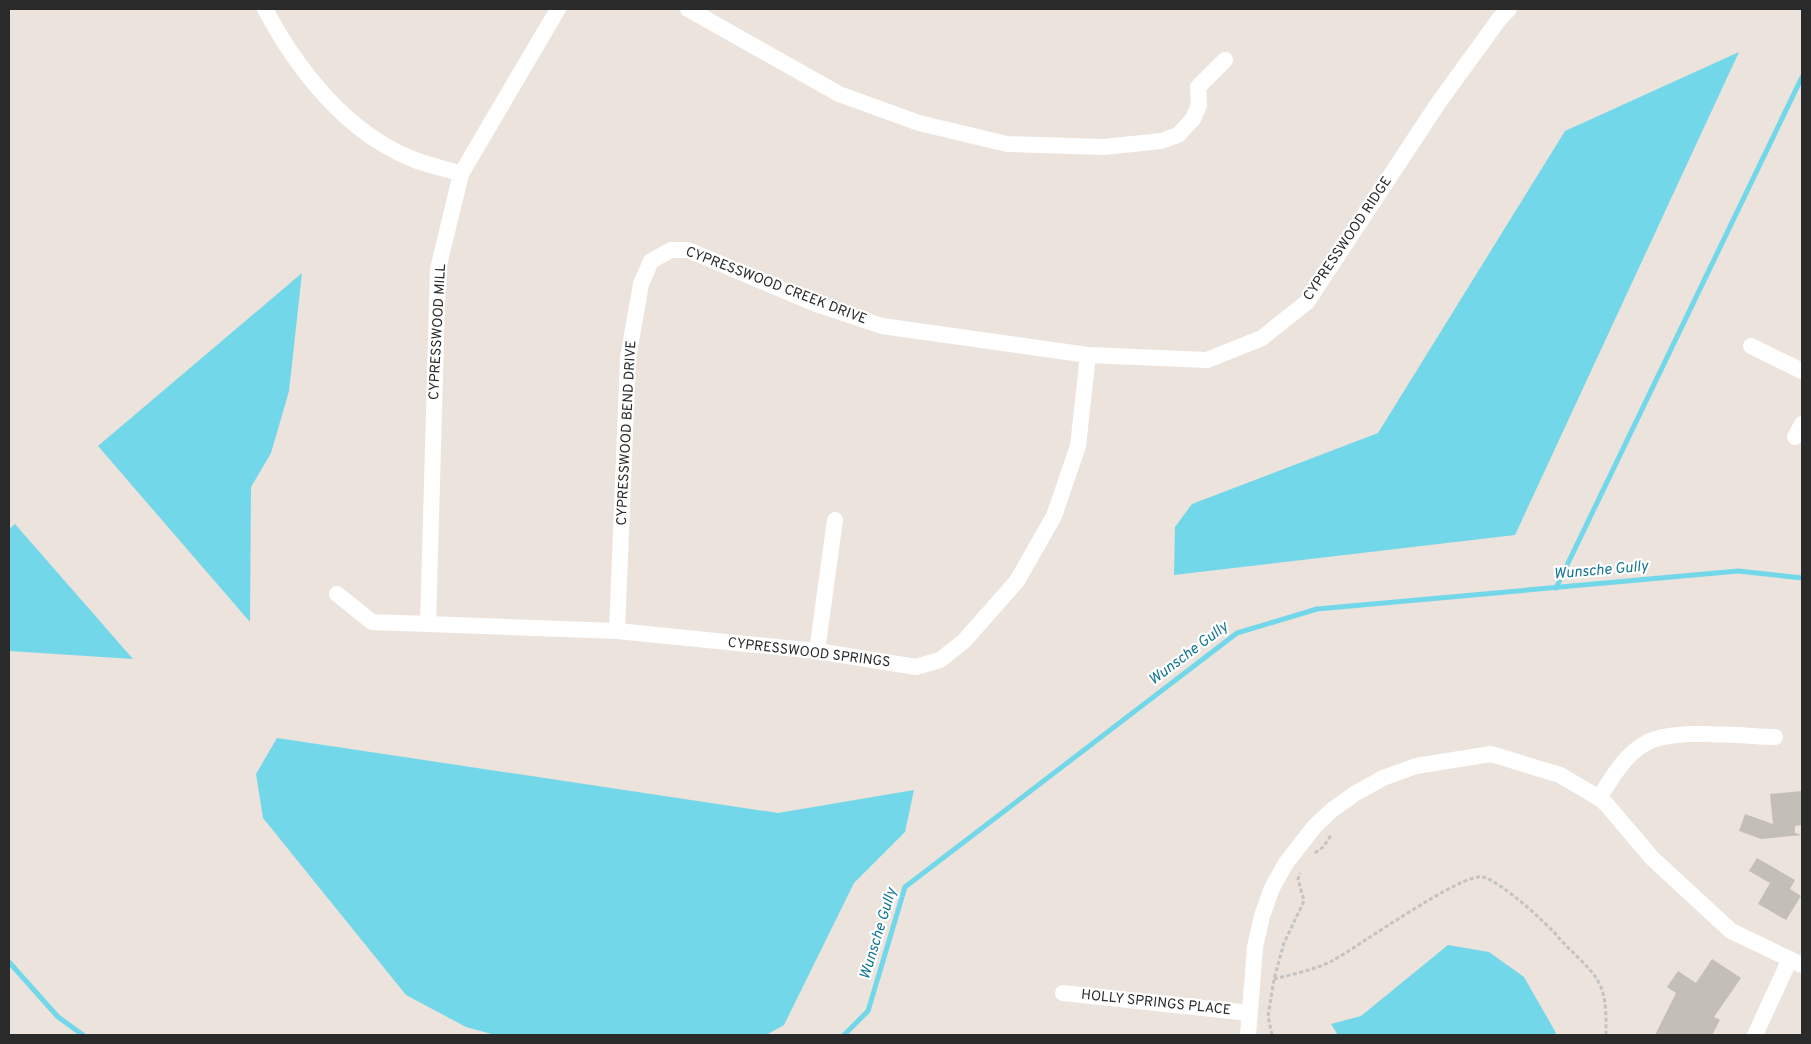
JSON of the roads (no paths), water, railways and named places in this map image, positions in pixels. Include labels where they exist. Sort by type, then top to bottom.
[{"type":"street","points":[[265,9],[273,25],[308,77],[345,115],[375,140],[410,158],[461,174]]},
{"type":"street","name":"CYPRESSWOOD MILL","points":[[428,624],[438,269],[461,174],[558,9]]},
{"type":"street","points":[[688,9],[839,94],[919,123],[1008,144],[1104,146],[1161,141],[1178,134],[1194,119],[1199,104],[1198,87],[1225,60]]},
{"type":"street","name":"CYPRESSWOOD RIDGE","points":[[1088,356],[1207,360],[1262,338],[1308,302],[1439,102],[1500,18],[1509,9]]},
{"type":"street","name":"CYPRESSWOOD CREEK DRIVE","points":[[671,250],[688,250],[816,304],[882,326],[1088,356]]},
{"type":"street","name":"CYPRESSWOOD BEND DRIVE","points":[[618,631],[628,358],[641,284],[650,261],[671,250]]},
{"type":"street","points":[[1751,346],[1802,371]]},
{"type":"street","name":"CYPRESSWOOD SPRINGS","points":[[337,594],[372,622],[618,631],[817,651],[916,667],[940,660],[964,641],[1017,581],[1054,516],[1078,446],[1088,356]]},
{"type":"street","points":[[817,651],[835,520]]},
{"type":"street","points":[[1599,798],[1623,762],[1646,743],[1673,735],[1775,737]]},
{"type":"street","points":[[1248,1035],[1255,947],[1262,916],[1272,888],[1286,863],[1314,827],[1332,810],[1356,793],[1383,778],[1416,766],[1491,754],[1560,775],[1599,798],[1607,804],[1652,858],[1732,931],[1796,962],[1755,1035]]},
{"type":"street","name":"HOLLY SPRINGS PLACE","points":[[1063,993],[1249,1012]]},
{"type":"water","points":[[1739,52],[1515,535],[1174,575],[1175,527],[1192,504],[1378,433],[1565,131]]},
{"type":"water","points":[[302,273],[289,391],[271,453],[251,487],[250,622],[98,446]]},
{"type":"water","points":[[15,524],[133,659],[9,651],[9,529]]},
{"type":"water","points":[[277,738],[778,813],[914,790],[905,832],[854,883],[784,1025],[766,1035],[495,1035],[466,1027],[406,995],[263,818],[256,774]]},
{"type":"water","points":[[1448,945],[1489,952],[1524,977],[1556,1033],[1554,1035],[1338,1035],[1331,1024],[1361,1016]]},
{"type":"waterway","points":[[1556,588],[1802,77]]},
{"type":"waterway","name":"Wunsche Gully","points":[[844,1035],[868,1011],[905,887],[1237,633],[1317,609],[1738,571],[1802,578]]},
{"type":"waterway","points":[[9,962],[58,1017],[83,1035]]}]
